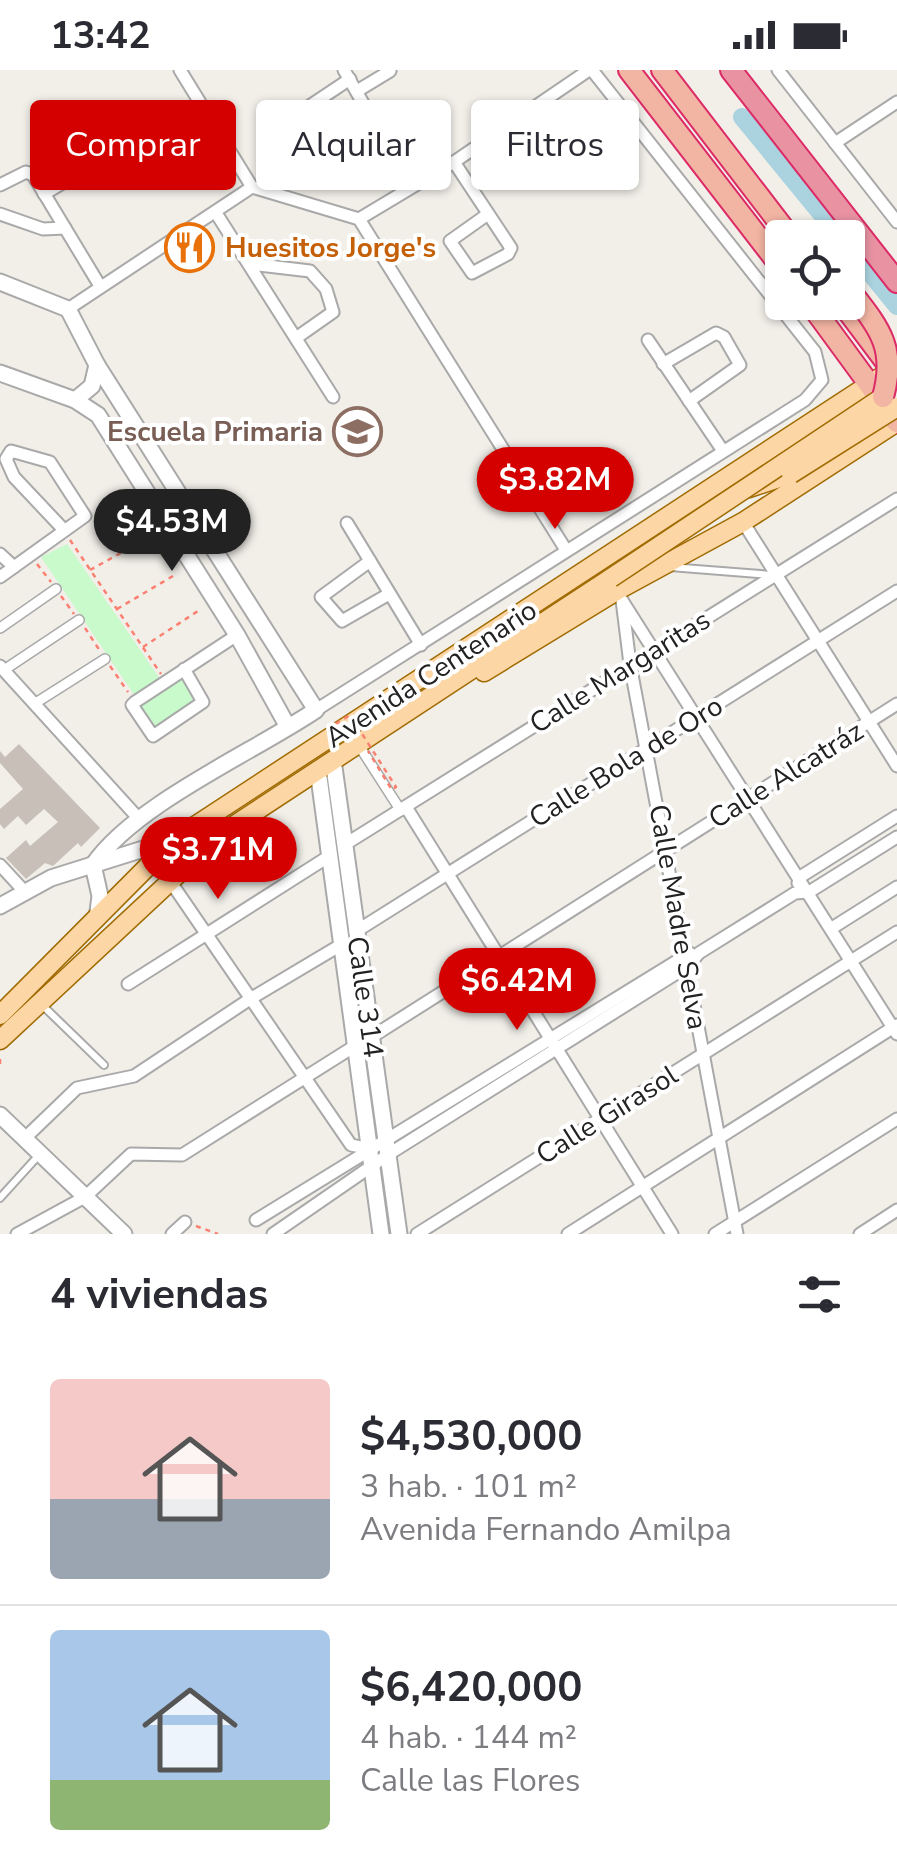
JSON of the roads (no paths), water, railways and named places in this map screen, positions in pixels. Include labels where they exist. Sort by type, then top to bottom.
[{"type":"highway","points":[[629,70],[765,246]]},
{"type":"highway","points":[[662,70],[777,220]]},
{"type":"highway","points":[[731,70],[897,282]]},
{"type":"highway","points":[[747,70],[897,262]]},
{"type":"highway","points":[[712,135],[752,170],[792,220]]},
{"type":"highway","points":[[865,311],[895,351],[896,370],[891,387]]},
{"type":"highway","points":[[827,320],[891,387]]},
{"type":"highway","points":[[851,320],[891,387],[897,422]]},
{"type":"main road","name":"Avenida Centenario","points":[[0,1015],[175,839],[849,398],[891,387]]},
{"type":"main road","name":"Avenida Centenario","points":[[617,590],[891,387]]},
{"type":"main road","points":[[714,487],[760,486],[792,474],[891,387]]},
{"type":"main road","points":[[849,398],[860,398],[874,408],[879,420],[876,436]]},
{"type":"main road","name":"Avenida Centenario","points":[[0,1040],[168,878],[220,834],[326,765],[363,748],[446,686],[742,522],[897,422]]},
{"type":"street","points":[[180,70],[252,187],[360,219],[566,550]]},
{"type":"street","points":[[92,865],[134,824],[805,400],[822,380],[815,352],[591,70],[451,164]]},
{"type":"street","points":[[778,70],[897,222]]},
{"type":"street","points":[[357,92],[390,71]]},
{"type":"street","points":[[317,100],[347,74],[361,100]]},
{"type":"street","points":[[834,143],[897,102]]},
{"type":"street","points":[[454,162],[488,214],[511,250],[472,273],[450,240],[488,214]]},
{"type":"street","points":[[0,184],[28,172],[100,286]]},
{"type":"street","points":[[68,309],[252,187]]},
{"type":"street","points":[[44,194],[51,190]]},
{"type":"street","points":[[360,219],[406,190]]},
{"type":"street","points":[[216,213],[333,398]]},
{"type":"street","points":[[0,214],[43,229],[66,228]]},
{"type":"street","points":[[251,264],[310,271],[326,289],[334,312],[296,338]]},
{"type":"street","points":[[0,282],[68,309],[119,400],[316,710]]},
{"type":"street","points":[[663,364],[718,333],[740,360],[738,368],[689,401]]},
{"type":"street","points":[[648,340],[722,451]]},
{"type":"street","points":[[75,400],[92,386],[98,365]]},
{"type":"street","points":[[0,373],[75,400],[98,415],[237,635],[288,728]]},
{"type":"street","points":[[98,415],[119,400]]},
{"type":"street","points":[[0,577],[84,516],[55,469],[43,457],[12,450],[6,458],[14,477],[64,530]]},
{"type":"street","name":"Calle Margaritas","points":[[128,984],[897,499]]},
{"type":"street","points":[[742,522],[897,766]]},
{"type":"street","points":[[348,523],[421,646]]},
{"type":"street","points":[[0,554],[14,568]]},
{"type":"street","points":[[370,561],[323,591],[322,599],[342,622],[388,594]]},
{"type":"street","points":[[0,628],[56,589]]},
{"type":"street","points":[[568,1234],[896,1029],[617,590]]},
{"type":"street","name":"Calle Madre Selva","points":[[617,590],[667,850],[692,953],[688,966],[736,1228]]},
{"type":"street","name":"Calle Bola de Oro","points":[[24,1138],[67,1095],[90,1084],[134,1076],[897,590]]},
{"type":"street","points":[[79,620],[2,668],[134,824]]},
{"type":"street","points":[[184,669],[203,702],[158,736],[152,735],[132,705],[184,669],[237,635]]},
{"type":"street","points":[[34,704],[105,659]]},
{"type":"street","name":"Calle Alcatráz","points":[[17,1234],[85,1197],[131,1154],[181,1156],[897,704]]},
{"type":"street","points":[[363,748],[447,874],[672,1234]]},
{"type":"street","name":"Calle 314","points":[[326,765],[364,1041],[387,1147],[399,1234]]},
{"type":"street","points":[[794,892],[800,878],[897,816]]},
{"type":"street","points":[[134,824],[126,844],[140,850]]},
{"type":"street","points":[[272,1234],[374,1166],[387,1147],[548,1038],[794,892],[809,892],[897,837]]},
{"type":"street","points":[[0,906],[24,891],[175,839]]},
{"type":"street","points":[[0,865],[24,891]]},
{"type":"street","points":[[92,865],[100,896],[97,920]]},
{"type":"street","points":[[168,878],[302,1080],[351,1146],[387,1147],[556,1050],[688,966]]},
{"type":"street","points":[[832,928],[897,887]]},
{"type":"street","name":"Calle Girasol","points":[[418,1234],[897,932]]},
{"type":"street","points":[[364,1041],[381,1234]]},
{"type":"street","points":[[0,1115],[124,1234]]},
{"type":"street","points":[[715,1234],[736,1228],[897,1119]]},
{"type":"street","points":[[256,1220],[372,1149]]},
{"type":"street","points":[[860,1234],[897,1210]]},
{"type":"street","points":[[172,1234],[185,1222]]},
{"type":"lane","points":[[891,387],[897,422]]},
{"type":"lane","points":[[658,567],[776,575]]},
{"type":"lane","points":[[39,1002],[104,1064]]},
{"type":"lane","points":[[0,1198],[40,1154]]},
{"type":"waterway","points":[[742,117],[826,220]]},
{"type":"waterway","points":[[865,267],[897,306]]},
{"type":"place","name":"Huesitos Jorge's","points":[[190,248]]},
{"type":"place","name":"Escuela Primaria","points":[[358,432]]}]
